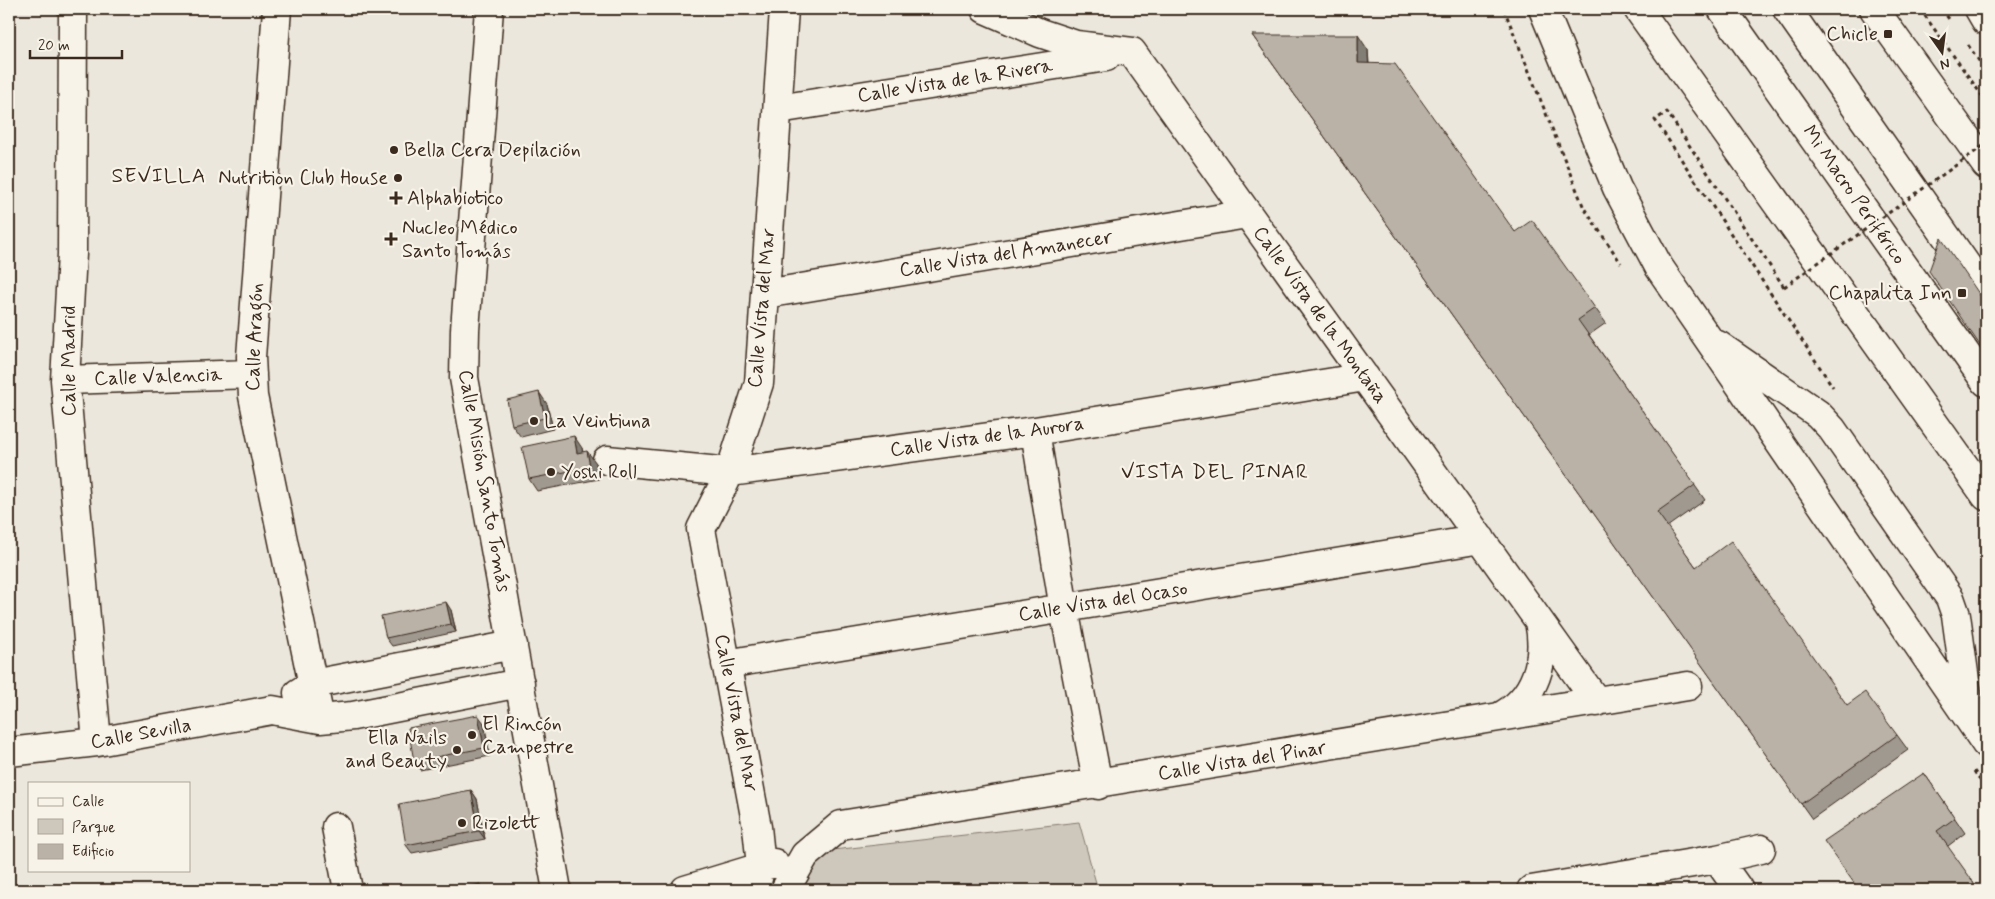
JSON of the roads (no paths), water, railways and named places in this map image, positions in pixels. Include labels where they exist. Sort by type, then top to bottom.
[{"type":"main road","name":"Calle Madrid","points":[[73,9],[72,254],[65,380],[97,742]]},
{"type":"main road","name":"Calle Aragón","points":[[277,9],[251,357],[253,396],[320,720]]},
{"type":"main road","name":"Calle Misión Santo Tomás","points":[[489,9],[465,320],[464,378],[557,890]]},
{"type":"main road","name":"Calle Vista del Mar","points":[[758,878],[757,827],[702,529],[730,472],[759,384],[784,9]]},
{"type":"main road","points":[[986,9],[1040,33],[1076,45],[1132,52]]},
{"type":"main road","points":[[1543,9],[1616,188],[1659,267],[1704,336],[1986,744]]},
{"type":"main road","points":[[1638,9],[1986,496]]},
{"type":"main road","name":"Mi Macro Periférico","points":[[1722,9],[1986,382]]},
{"type":"main road","points":[[1787,9],[1986,293]]},
{"type":"main road","points":[[1874,9],[1986,165]]},
{"type":"main road","points":[[1979,9],[1986,21]]},
{"type":"main road","name":"Calle Vista de la Rivera","points":[[778,109],[1132,52]]},
{"type":"main road","name":"Calle Vista de la Montaña","points":[[1132,52],[1597,702]]},
{"type":"main road","name":"Calle Vista del Amanecer","points":[[765,294],[1247,214]]},
{"type":"main road","points":[[1704,336],[1818,414],[1832,429],[1950,598],[1956,615],[1970,722]]},
{"type":"main road","name":"Calle Valencia","points":[[65,380],[252,374]]},
{"type":"main road","name":"Calle Vista de la Aurora","points":[[607,460],[730,472],[1035,431],[1364,377]]},
{"type":"main road","points":[[1035,431],[1064,609],[1098,785]]},
{"type":"main road","name":"Calle Vista del Ocaso","points":[[726,664],[1481,539]]},
{"type":"main road","points":[[1495,719],[1512,711],[1525,696],[1535,679],[1543,648],[1539,621]]},
{"type":"main road","name":"Calle Sevilla","points":[[9,752],[97,742],[272,710],[313,684],[512,645]]},
{"type":"main road","name":"Calle Sevilla","points":[[272,710],[320,720],[353,716],[520,683]]},
{"type":"main road","name":"Calle Vista del Pinar","points":[[685,890],[758,878],[805,854],[840,825],[1098,785],[1688,686]]},
{"type":"main road","points":[[336,827],[348,890]]},
{"type":"main road","points":[[1531,890],[1717,859],[1761,849]]},
{"type":"main road","name":"Calle Vista del Pinar","points":[[785,890],[805,854]]},
{"type":"main road","points":[[1717,859],[1738,890]]},
{"type":"place","name":"Chicle","points":[[1888,34]]},
{"type":"place","name":"Bella Cera Depilación","points":[[394,150]]},
{"type":"place","name":"Nutrition Club House","points":[[398,178]]},
{"type":"place","name":"Alphabiotico","points":[[396,198]]},
{"type":"place","name":"Nucleo Médico Santo Tomás","points":[[391,239]]},
{"type":"place","name":"Chapalita Inn","points":[[1962,293]]},
{"type":"place","name":"La Veintiuna","points":[[534,421]]},
{"type":"place","name":"Yoshi Roll","points":[[551,472]]},
{"type":"place","name":"El Rincón Campestre","points":[[472,735]]},
{"type":"place","name":"Ella Nails and Beauty","points":[[457,750]]},
{"type":"place","name":"Rizolett","points":[[462,823]]},
{"type":"district","name":"SEVILLA","points":[[159,176]]},
{"type":"district","name":"VISTA DEL PINAR","points":[[1215,472]]}]
